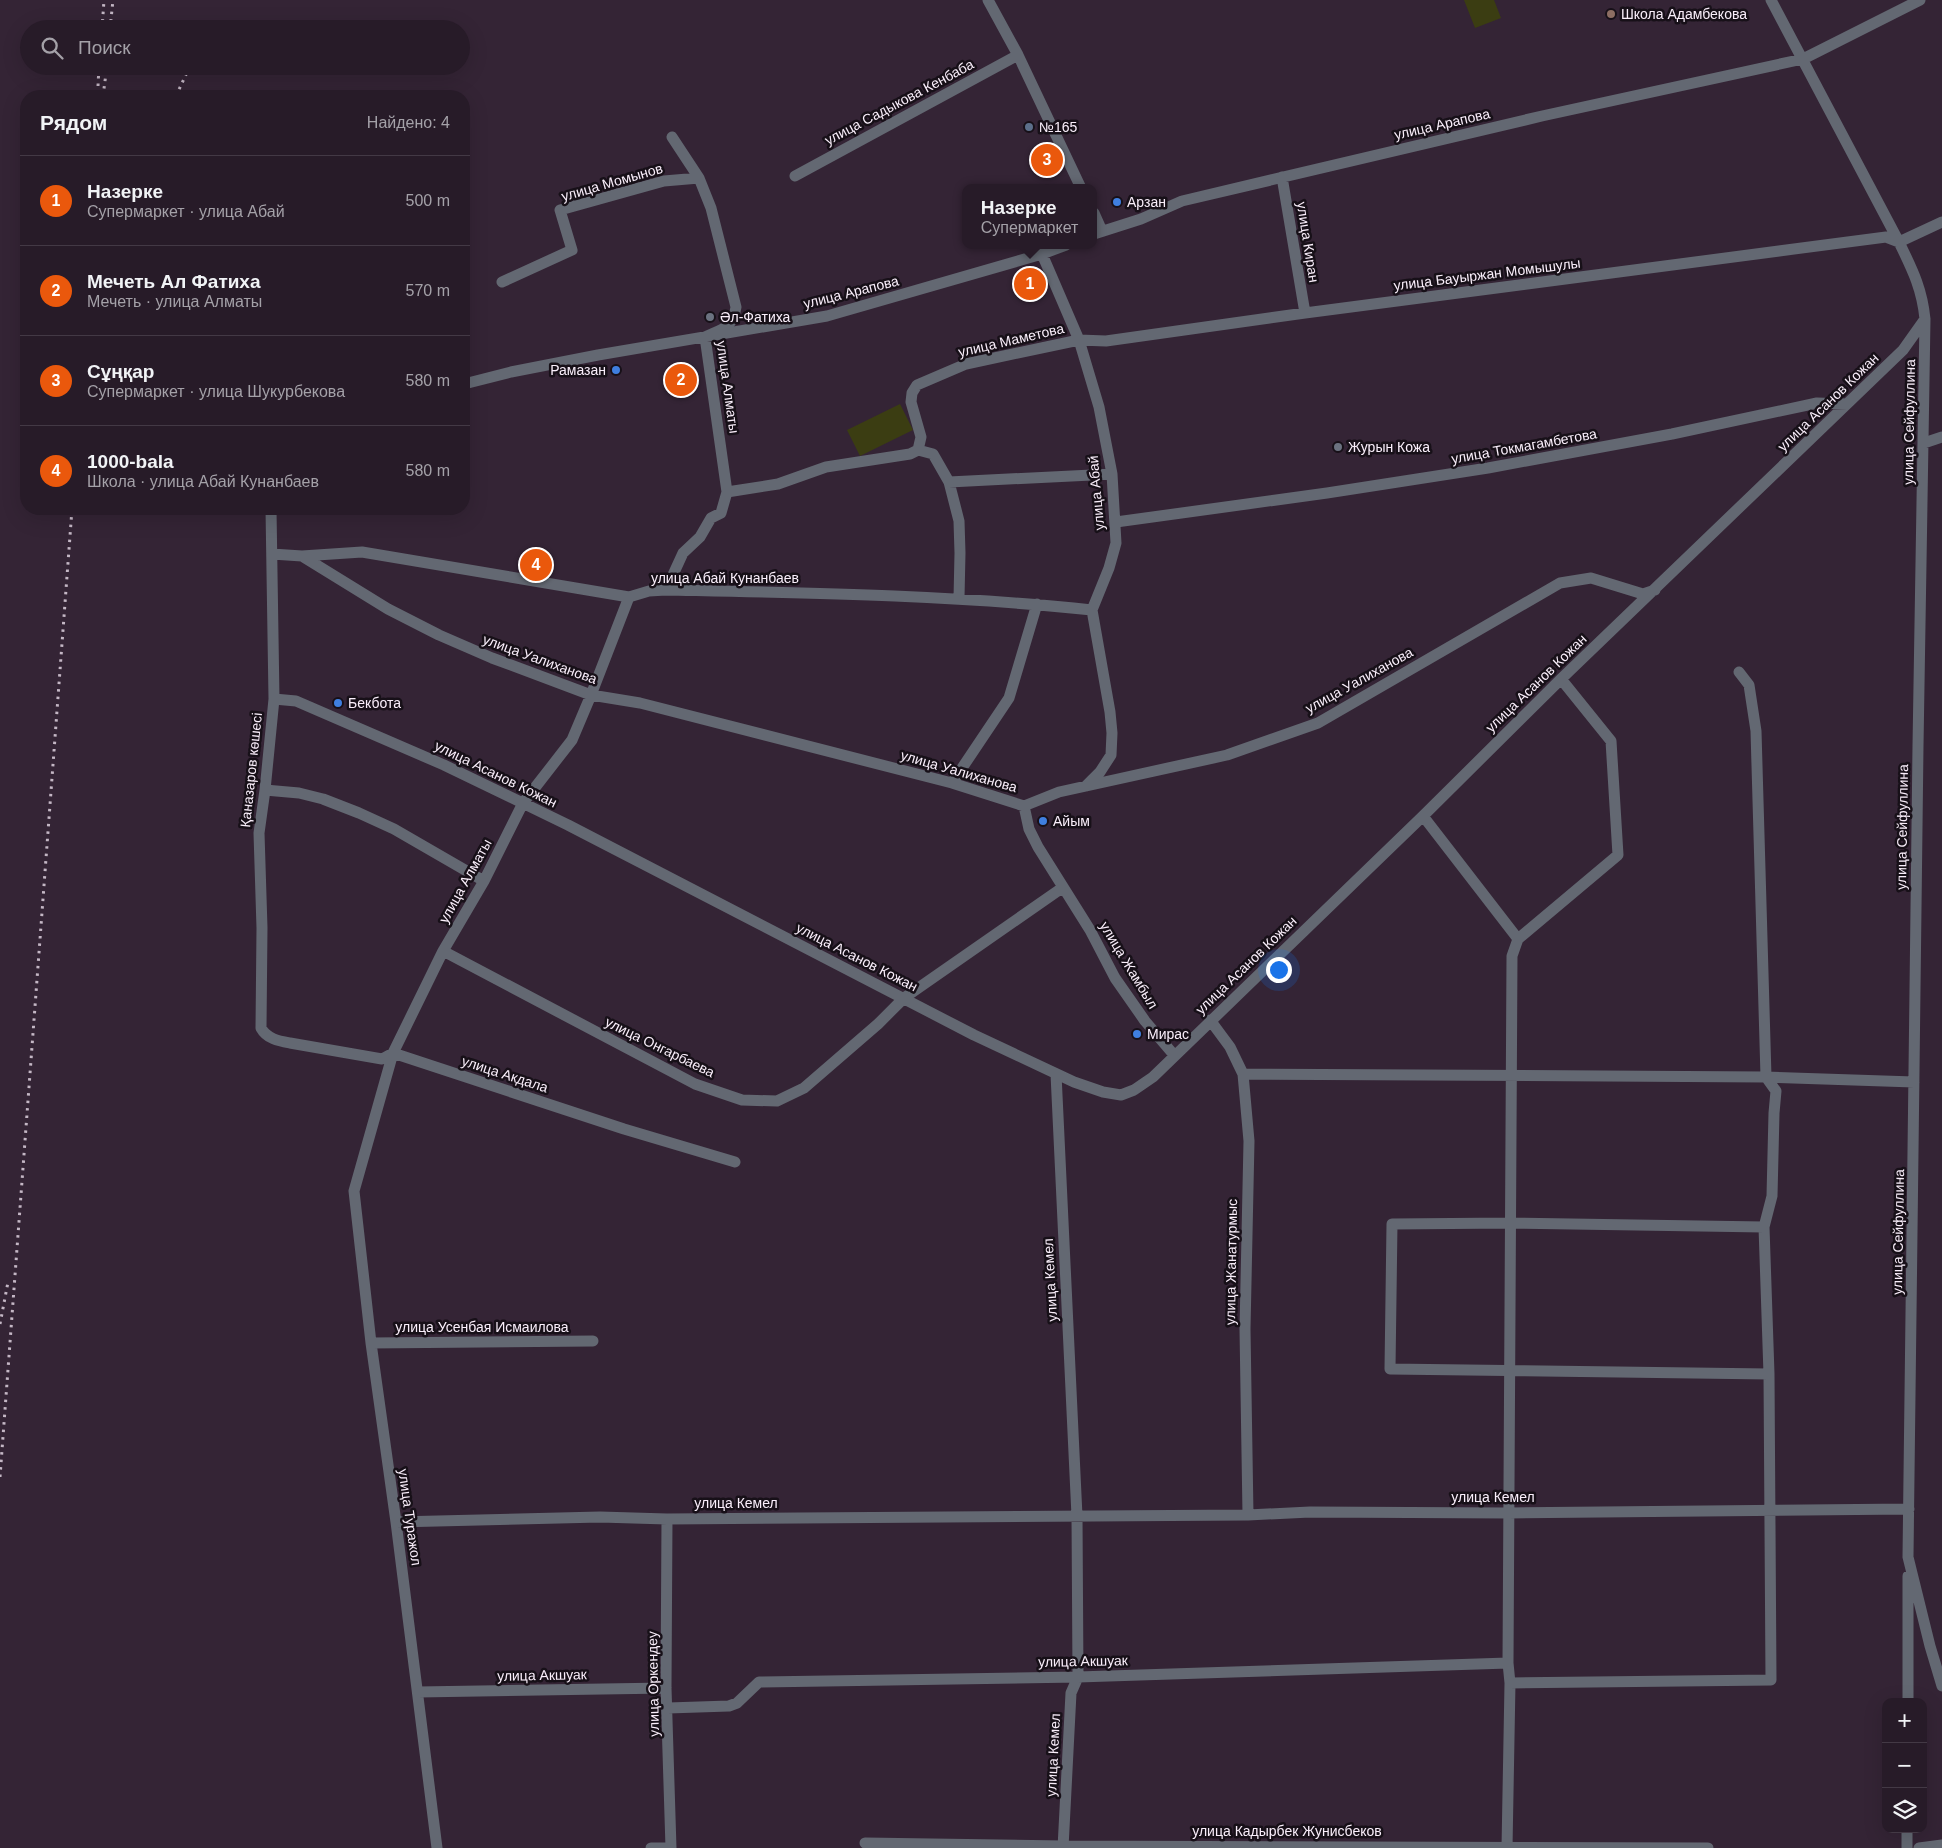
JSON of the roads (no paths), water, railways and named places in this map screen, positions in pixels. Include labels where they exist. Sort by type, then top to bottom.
[{"type":"street","points":[[988,0],[1018,55],[1080,184]]},
{"type":"street","name":"улица Сейфуллина","points":[[1771,0],[1899,242],[1914,273],[1923,299],[1925,319],[1924,444],[1918,746],[1908,1557],[1942,1686]]},
{"type":"street","name":"улица Арапова","points":[[1098,232],[1141,220],[1182,201],[1282,176],[1542,116],[1803,59],[1920,0]]},
{"type":"street","name":"улица Садыкова Кенбаба","points":[[795,176],[1018,55]]},
{"type":"street","name":"улица Алматы","points":[[666,590],[683,553],[700,537],[711,518],[721,513],[727,492],[705,337],[728,326],[735,318],[736,307],[711,208],[699,178],[672,137]]},
{"type":"street","name":"улица Киран","points":[[1282,176],[1305,312]]},
{"type":"street","name":"улица Момынов","points":[[502,282],[572,250],[560,210],[664,180],[699,178]]},
{"type":"street","points":[[1899,242],[1942,222]]},
{"type":"street","name":"улица Бауыржан Момышулы","points":[[1079,340],[1106,341],[1305,312],[1886,237],[1899,242]]},
{"type":"street","name":"улица Арапова","points":[[470,382],[511,372],[598,355],[827,316],[1055,249]]},
{"type":"street","name":"улица Абай","points":[[1042,254],[1079,340],[1099,407],[1112,474],[1116,544],[1109,568],[1092,610]]},
{"type":"street","name":"улица Асанов Кожан","points":[[274,699],[296,701],[444,764],[974,1035],[1056,1074],[1104,1092],[1121,1095],[1134,1090],[1153,1077],[1423,816],[1561,679],[1903,350],[1925,319]]},
{"type":"street","name":"улица Маметова","points":[[918,450],[921,437],[912,402],[912,393],[918,385],[966,364],[1079,340]]},
{"type":"street","name":"улица Токмагамбетова","points":[[1116,522],[1317,495],[1488,468],[1672,434],[1818,403],[1847,404]]},
{"type":"street","points":[[1924,444],[1942,437]]},
{"type":"street","points":[[727,492],[778,484],[826,467],[910,454],[918,450],[933,454],[949,482],[959,521],[959,598]]},
{"type":"street","points":[[949,482],[1112,474]]},
{"type":"street","name":"Қаназаров көшесі","points":[[271,515],[274,699],[259,833],[262,928],[261,1028],[264,1034],[290,1043],[382,1059],[393,1052]]},
{"type":"street","name":"улица Абай Кунанбаев","points":[[302,556],[362,552],[629,597],[649,591],[666,590],[845,593],[959,598],[1092,610]]},
{"type":"street","name":"улица Уалиханова","points":[[272,554],[302,556],[388,609],[439,635],[492,658],[591,695],[640,703],[952,783],[1024,806],[1059,792],[1227,755],[1318,723],[1560,583],[1591,578],[1643,594],[1655,590]]},
{"type":"street","name":"улица Алматы","points":[[354,1191],[393,1052],[443,951],[484,881],[523,803],[572,740],[629,597]]},
{"type":"street","points":[[952,783],[1009,698],[1038,604]]},
{"type":"street","points":[[1086,786],[1100,772],[1111,755],[1112,733],[1092,610]]},
{"type":"street","points":[[1510,1683],[1771,1680],[1768,1374],[1764,1227],[1772,1196],[1776,1091],[1766,1077],[1756,731],[1749,685],[1739,672]]},
{"type":"street","points":[[1507,1847],[1510,1683],[1508,1663],[1512,956],[1518,939],[1618,855],[1611,741],[1561,679]]},
{"type":"street","points":[[265,790],[299,793],[323,799],[359,813],[394,829],[484,881]]},
{"type":"street","name":"улица Жамбыл","points":[[1024,806],[1029,829],[1062,888],[1090,930],[1115,978],[1145,1021],[1174,1055]]},
{"type":"street","points":[[1423,816],[1518,939]]},
{"type":"street","points":[[904,998],[1062,888]]},
{"type":"street","name":"улица Онгарбаева","points":[[443,951],[696,1084],[742,1100],[777,1100],[804,1088],[878,1024],[904,998]]},
{"type":"street","name":"улица Жанатурмыс","points":[[1210,1020],[1230,1046],[1243,1074],[1249,1141],[1245,1329],[1248,1515]]},
{"type":"street","name":"улица Акдала","points":[[393,1052],[624,1129],[735,1162]]},
{"type":"street","name":"улица Кемел","points":[[1056,1074],[1076,1516],[1078,1677],[1071,1693],[1063,1847]]},
{"type":"street","points":[[1243,1074],[1766,1077],[1914,1082]]},
{"type":"street","name":"улица Туражол","points":[[354,1191],[371,1342],[396,1522],[437,1848]]},
{"type":"street","points":[[1764,1227],[1510,1223],[1392,1224],[1390,1368],[1768,1374]]},
{"type":"street","name":"улица Усенбая Исмаилова","points":[[371,1342],[593,1341]]},
{"type":"street","name":"улица Кемел","points":[[396,1522],[600,1517],[1248,1515],[1310,1512],[1509,1513],[1909,1509]]},
{"type":"street","name":"улица Оркендеу","points":[[667,1518],[666,1688],[671,1848]]},
{"type":"street","points":[[1908,1557],[1908,1698]]},
{"type":"street","name":"улица Акшуак","points":[[668,1708],[729,1706],[737,1703],[752,1686],[759,1682],[1078,1677],[1508,1663]]},
{"type":"street","name":"улица Акшуак","points":[[418,1692],[666,1688]]},
{"type":"street","points":[[1907,1833],[1907,1848]]},
{"type":"street","name":"улица Кадырбек Жунисбеков","points":[[865,1843],[1063,1847],[1708,1848]]},
{"type":"street","points":[[1919,1848],[1942,1845]]},
{"type":"street","points":[[651,1848],[671,1848]]},
{"type":"railway","points":[[103,20],[104,0]]},
{"type":"railway","points":[[111,20],[113,0]]},
{"type":"railway","points":[[98,86],[99,75]]},
{"type":"railway","points":[[104,90],[106,75]]},
{"type":"railway","points":[[179,90],[186,75]]},
{"type":"railway","points":[[0,1477],[72,515]]},
{"type":"railway","points":[[0,1324],[8,1282]]},
{"type":"place","name":"Школа Адамбекова","points":[[1611,14]]},
{"type":"place","name":"№165","points":[[1029,127]]},
{"type":"place","name":"Сұңқар","points":[[1047,160]]},
{"type":"place","name":"Арзан","points":[[1117,202]]},
{"type":"place","name":"Назерке","points":[[1030,284]]},
{"type":"place","name":"Әл-Фатиха","points":[[710,317]]},
{"type":"place","name":"Рамазан","points":[[616,370]]},
{"type":"place","name":"Мечеть Ал Фатиха","points":[[681,380]]},
{"type":"place","name":"Журын Кожа","points":[[1338,447]]},
{"type":"place","name":"1000-bala","points":[[536,565]]},
{"type":"place","name":"Бекбота","points":[[338,703]]},
{"type":"place","name":"Айым","points":[[1043,821]]},
{"type":"place","name":"Мирас","points":[[1137,1034]]}]
